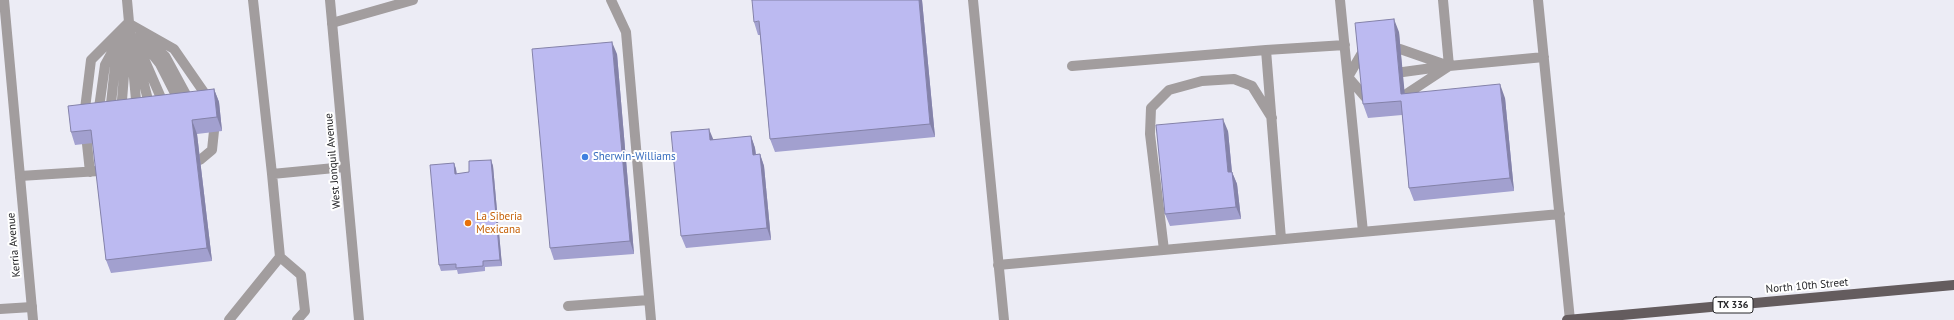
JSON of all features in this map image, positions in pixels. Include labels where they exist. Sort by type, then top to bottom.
[{"type":"main road","name":"North 10th Street","points":[[1567,320],[1954,285]]},
{"type":"street","name":"Kerria Avenue","points":[[4,0],[33,320]]},
{"type":"street","points":[[126,0],[137,112]]},
{"type":"street","points":[[253,0],[280,257],[301,275],[305,310],[297,320]]},
{"type":"street","name":"West Jonquil Avenue","points":[[330,0],[359,320]]},
{"type":"street","points":[[332,23],[412,0]]},
{"type":"street","points":[[611,0],[626,32],[651,320]]},
{"type":"street","points":[[973,0],[1004,320]]},
{"type":"street","points":[[1340,0],[1363,232]]},
{"type":"street","points":[[1443,0],[1449,66]]},
{"type":"street","points":[[1538,0],[1570,320]]},
{"type":"street","points":[[128,23],[174,49],[211,103]]},
{"type":"street","points":[[128,23],[165,56],[186,106]]},
{"type":"street","points":[[128,23],[166,108]]},
{"type":"street","points":[[128,23],[151,110]]},
{"type":"street","points":[[121,113],[128,23]]},
{"type":"street","points":[[110,114],[115,66],[128,23]]},
{"type":"street","points":[[98,116],[105,65],[128,23]]},
{"type":"street","points":[[84,117],[91,60],[128,23]]},
{"type":"street","points":[[1072,66],[1266,50],[1345,46]]},
{"type":"street","points":[[1400,49],[1449,66]]},
{"type":"street","points":[[1266,50],[1281,239]]},
{"type":"street","points":[[1348,76],[1362,53]]},
{"type":"street","points":[[1402,72],[1544,57]]},
{"type":"street","points":[[1405,95],[1449,66]]},
{"type":"street","points":[[1348,76],[1359,75]]},
{"type":"street","points":[[1348,76],[1366,98]]},
{"type":"street","points":[[1164,250],[1150,134],[1151,108],[1169,90],[1202,81],[1234,79],[1252,86],[1272,118]]},
{"type":"street","points":[[200,160],[212,150],[214,132]]},
{"type":"street","points":[[20,176],[94,172],[87,144]]},
{"type":"street","points":[[272,174],[345,167]]},
{"type":"street","points":[[998,265],[1560,214]]},
{"type":"street","points":[[229,320],[280,257]]},
{"type":"street","points":[[568,306],[649,300]]},
{"type":"street","points":[[0,309],[32,307]]},
{"type":"building","points":[[752,0],[919,0],[930,124],[770,139],[759,21],[754,22]]},
{"type":"building","points":[[1394,19],[1401,94],[1500,84],[1510,178],[1409,188],[1401,101],[1363,104],[1355,23]]},
{"type":"building","name":"Sherwin-Williams","points":[[612,42],[630,241],[550,248],[532,49]]},
{"type":"building","points":[[214,89],[217,117],[192,120],[207,248],[106,260],[91,130],[71,132],[68,106]]},
{"type":"building","points":[[1223,119],[1228,172],[1232,172],[1236,207],[1165,214],[1156,125]]},
{"type":"building","points":[[709,129],[710,140],[751,136],[753,155],[760,154],[767,228],[681,236],[671,132]]},
{"type":"building","name":"La Siberia Mexicana","points":[[491,160],[500,260],[483,261],[483,266],[456,268],[456,264],[439,265],[430,165],[454,163],[455,174],[469,172],[469,161]]},
{"type":"place","name":"Sherwin-Williams","points":[[585,157]]},
{"type":"place","name":"La Siberia Mexicana","points":[[468,223]]}]
